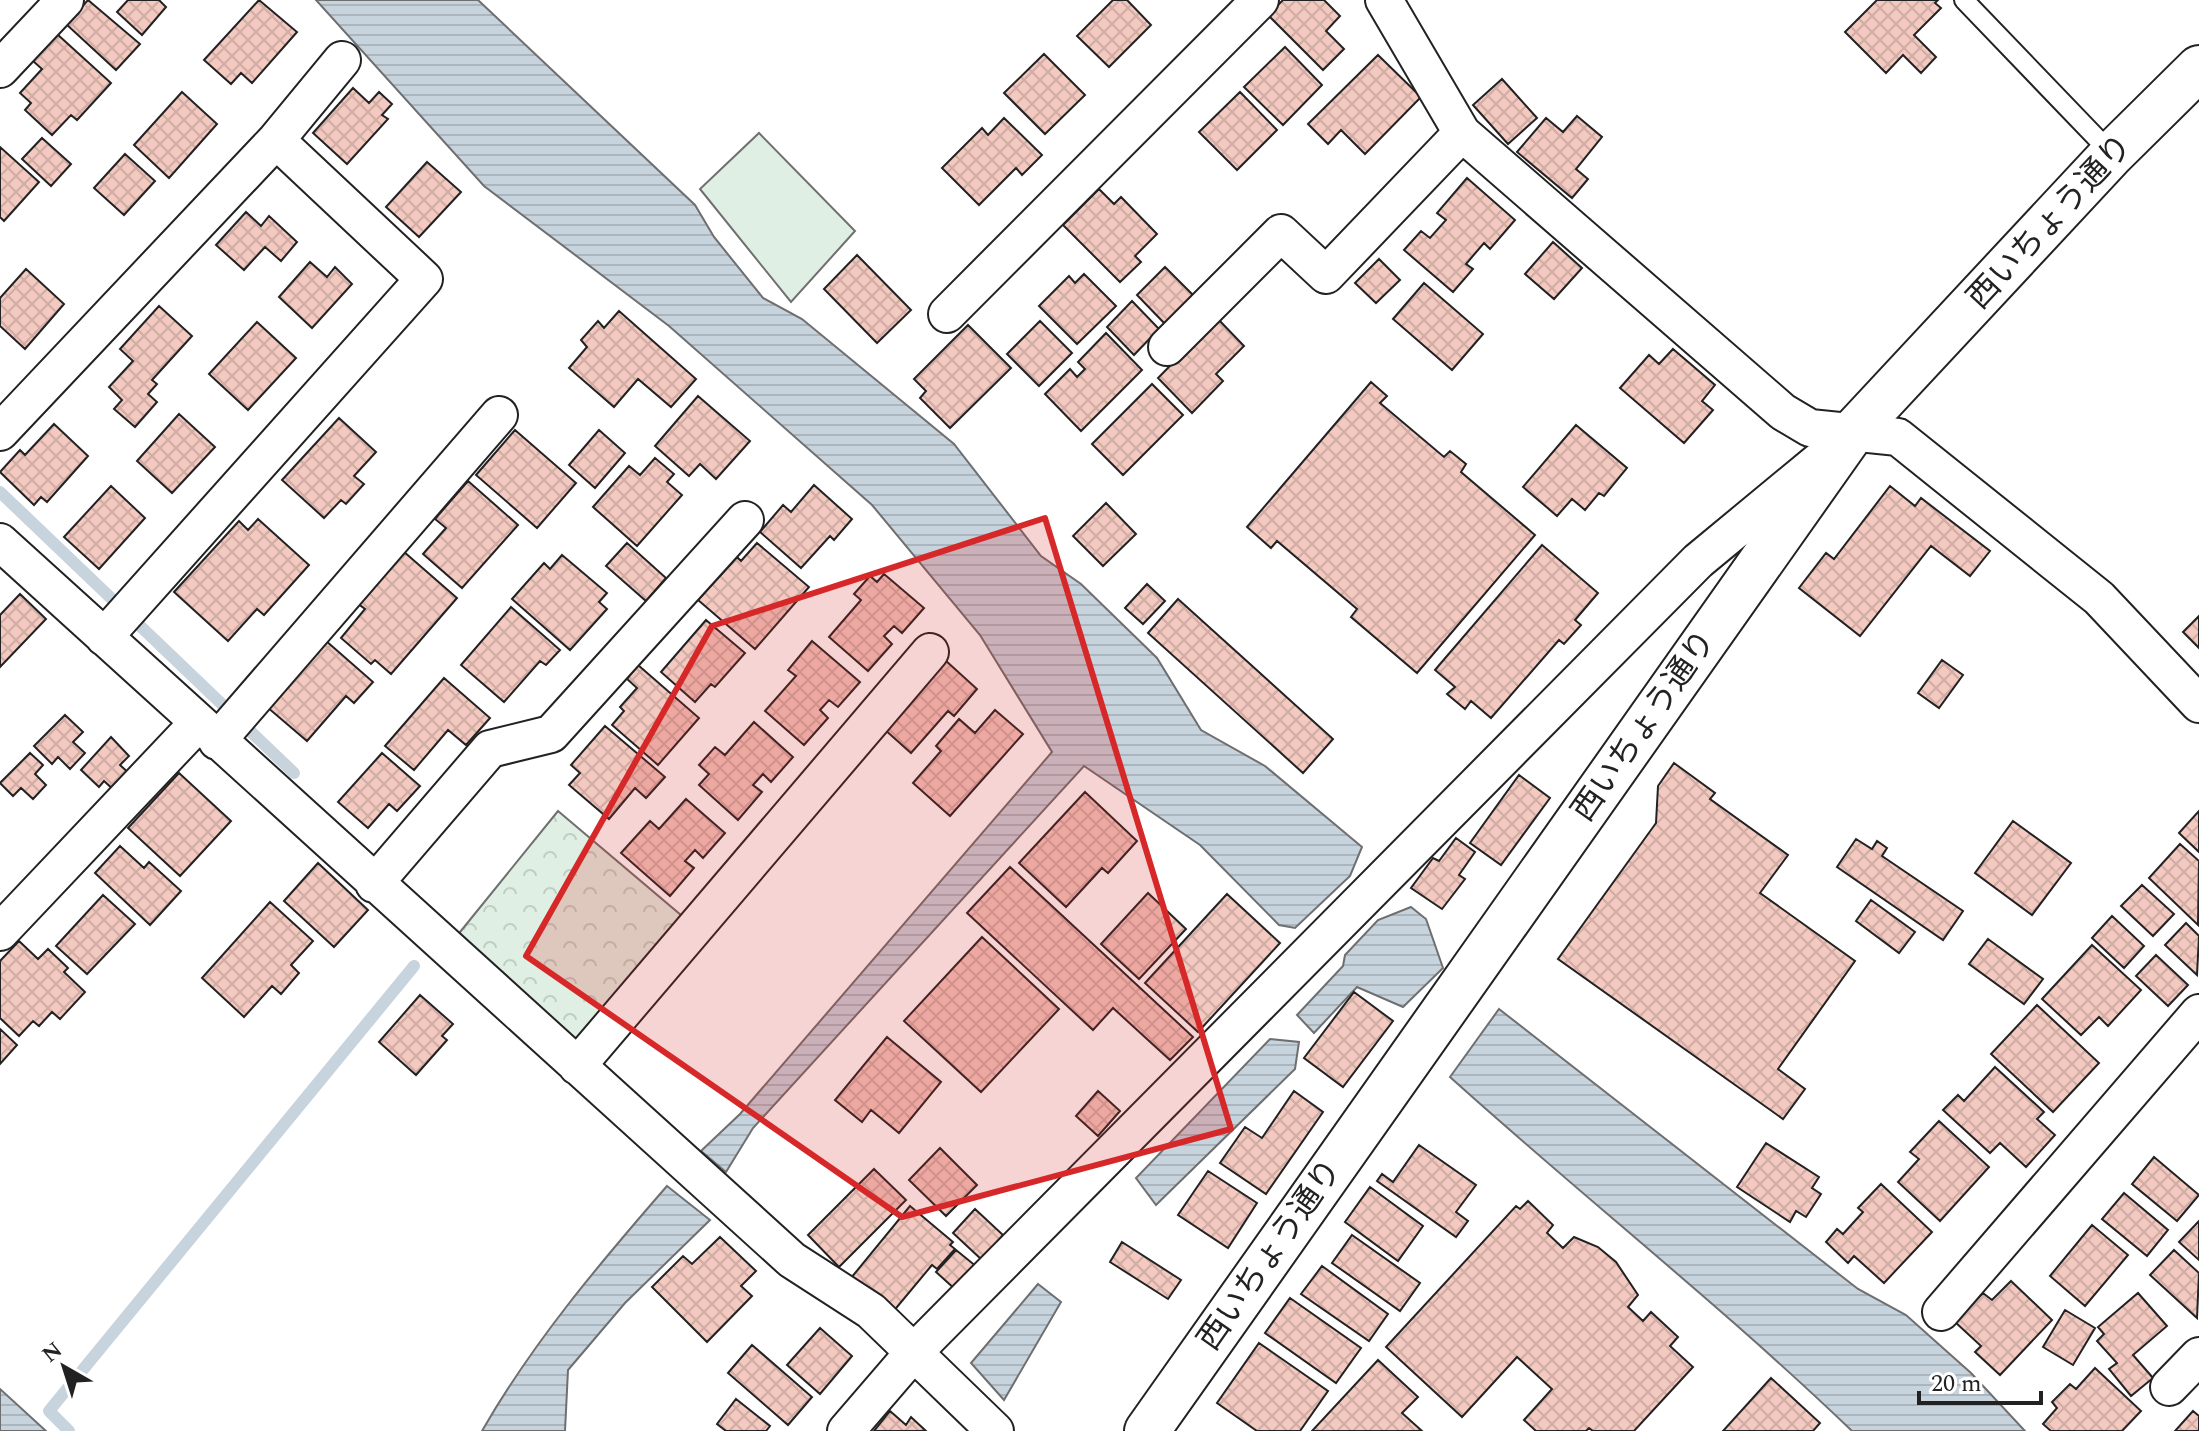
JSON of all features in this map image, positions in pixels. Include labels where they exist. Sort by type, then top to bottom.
[{"type":"highway","name":"西いちょう通り","points":[[1147,1431],[1852,433],[2112,154],[2199,68]]},
{"type":"street","points":[[0,69],[65,0]]},
{"type":"street","points":[[947,314],[1260,0]]},
{"type":"street","points":[[1392,2],[1462,133],[1783,412],[1810,428],[1898,437],[2099,598],[2199,704]]},
{"type":"street","points":[[0,432],[276,140],[342,60]]},
{"type":"street","points":[[1167,347],[1281,233],[1326,275],[1462,133]]},
{"type":"street","points":[[118,621],[424,279],[276,140]]},
{"type":"street","points":[[0,932],[222,725],[499,415]]},
{"type":"street","points":[[846,1431],[914,1352],[1698,561],[1852,433]]},
{"type":"street","points":[[374,884],[490,749],[551,734],[745,520]]},
{"type":"street","points":[[6,559],[118,621],[374,884],[792,1260],[871,1311],[995,1431]]},
{"type":"street","points":[[577,1066],[930,652]]},
{"type":"street","points":[[1941,1312],[2199,1013]]},
{"type":"street","points":[[2169,1387],[2199,1356]]},
{"type":"lane","points":[[1964,0],[2112,154]]},
{"type":"highlighted area","points":[[1045,518],[1231,1129],[902,1217],[526,956],[712,626]]},
{"type":"green space","points":[[759,133],[855,231],[791,302],[700,189]]},
{"type":"green space","points":[[558,811],[682,916],[577,1045],[456,937]]},
{"type":"shaded area","points":[[316,0],[478,0],[695,205],[714,237],[763,298],[802,319],[954,444],[1041,556],[1081,584],[1157,658],[1201,730],[1265,766],[1362,847],[1350,876],[1295,928],[1279,925],[1200,845],[1084,766],[753,1128],[726,1172],[701,1151],[740,1114],[1052,752],[980,635],[872,505],[669,326],[484,186]]},
{"type":"shaded area","points":[[1411,907],[1426,919],[1443,968],[1403,1007],[1357,987],[1314,1033],[1297,1015],[1343,966],[1345,955],[1378,920]]},
{"type":"shaded area","points":[[1499,1009],[1858,1289],[1906,1315],[1971,1373],[2025,1431],[1852,1431],[1753,1340],[1450,1077]]},
{"type":"shaded area","points":[[1270,1039],[1299,1042],[1295,1069],[1156,1205],[1136,1178]]},
{"type":"shaded area","points":[[667,1186],[710,1220],[625,1303],[568,1370],[565,1431],[482,1431],[545,1335]]},
{"type":"shaded area","points":[[1038,1284],[1061,1302],[1004,1400],[971,1363]]},
{"type":"shaded area","points":[[0,1389],[46,1431],[0,1431]]},
{"type":"building","points":[[88,0],[140,44],[116,70],[66,24]]},
{"type":"building","points":[[128,0],[159,0],[166,7],[142,35],[117,12]]},
{"type":"building","points":[[259,0],[297,32],[252,83],[241,73],[231,84],[204,60]]},
{"type":"building","points":[[1113,0],[1127,0],[1151,25],[1109,67],[1077,36]]},
{"type":"building","points":[[1283,0],[1324,0],[1340,16],[1326,31],[1344,49],[1323,70],[1268,15]]},
{"type":"building","points":[[1877,0],[1938,0],[1935,3],[1941,8],[1914,35],[1936,57],[1921,73],[1903,55],[1886,73],[1845,32]]},
{"type":"building","points":[[57,34],[111,83],[77,120],[71,115],[52,135],[25,110],[31,103],[20,93],[42,69],[33,61]]},
{"type":"building","points":[[1285,47],[1322,85],[1283,125],[1244,87]]},
{"type":"building","points":[[1044,54],[1085,95],[1045,134],[1004,93]]},
{"type":"building","points":[[1378,55],[1421,97],[1365,154],[1341,130],[1328,144],[1308,124]]},
{"type":"building","points":[[1502,79],[1537,118],[1508,144],[1473,105]]},
{"type":"building","points":[[353,88],[369,103],[379,92],[392,104],[382,115],[388,119],[347,164],[313,133]]},
{"type":"building","points":[[182,92],[217,124],[169,178],[134,145]]},
{"type":"building","points":[[1240,92],[1277,130],[1237,170],[1199,132]]},
{"type":"building","points":[[1577,116],[1602,137],[1576,169],[1588,179],[1572,198],[1517,152],[1546,118],[1563,132]]},
{"type":"building","points":[[1004,118],[1042,155],[1022,175],[1016,168],[979,205],[942,168],[982,128],[988,135]]},
{"type":"building","points":[[42,138],[71,164],[51,186],[22,159]]},
{"type":"building","points":[[0,147],[39,182],[4,221],[0,217]]},
{"type":"building","points":[[125,154],[155,181],[124,215],[94,188]]},
{"type":"building","points":[[427,162],[461,192],[419,237],[386,207]]},
{"type":"building","points":[[1467,178],[1515,220],[1490,249],[1484,243],[1466,264],[1473,269],[1453,292],[1404,250],[1421,231],[1430,238],[1446,220],[1437,213]]},
{"type":"building","points":[[1099,189],[1114,204],[1121,197],[1157,234],[1135,256],[1141,262],[1120,282],[1063,225]]},
{"type":"building","points":[[246,212],[261,226],[269,216],[297,242],[281,261],[265,247],[244,270],[216,245]]},
{"type":"building","points":[[1553,242],[1582,268],[1554,299],[1525,274]]},
{"type":"building","points":[[857,255],[911,310],[877,343],[824,289]]},
{"type":"building","points":[[1379,259],[1400,280],[1376,303],[1355,283]]},
{"type":"building","points":[[310,262],[327,277],[335,267],[352,284],[312,328],[279,297]]},
{"type":"building","points":[[1165,267],[1194,296],[1166,325],[1137,295]]},
{"type":"building","points":[[26,269],[64,304],[25,349],[0,326],[0,298]]},
{"type":"building","points":[[1084,274],[1116,306],[1077,344],[1039,306],[1069,276],[1075,283]]},
{"type":"building","points":[[1424,283],[1483,334],[1452,370],[1393,319]]},
{"type":"building","points":[[1132,301],[1159,329],[1134,355],[1107,327]]},
{"type":"building","points":[[159,306],[192,336],[152,380],[157,384],[148,394],[157,402],[135,427],[114,409],[122,400],[109,387],[133,361],[120,349]]},
{"type":"building","points":[[619,311],[696,379],[671,407],[638,379],[614,407],[569,368],[587,347],[581,340],[598,321],[604,328]]},
{"type":"building","points":[[1217,318],[1244,346],[1216,374],[1223,381],[1192,413],[1158,378]]},
{"type":"building","points":[[1040,321],[1072,353],[1039,386],[1007,354]]},
{"type":"building","points":[[257,322],[296,358],[248,410],[209,374]]},
{"type":"building","points":[[968,325],[1011,368],[950,428],[920,398],[926,391],[914,379]]},
{"type":"building","points":[[1106,333],[1142,370],[1081,431],[1045,394],[1070,369],[1077,377],[1085,369],[1078,362]]},
{"type":"building","points":[[1673,349],[1715,385],[1702,401],[1713,410],[1684,443],[1620,388],[1649,355],[1659,364]]},
{"type":"building","points":[[1371,382],[1387,396],[1380,403],[1444,457],[1450,451],[1466,464],[1461,472],[1535,535],[1417,673],[1351,617],[1357,609],[1277,541],[1271,548],[1247,527]]},
{"type":"building","points":[[1152,384],[1183,415],[1123,475],[1092,444]]},
{"type":"building","points":[[698,396],[750,441],[716,479],[700,464],[689,476],[655,446]]},
{"type":"building","points":[[179,414],[215,447],[172,493],[137,461]]},
{"type":"building","points":[[339,418],[376,452],[354,476],[364,484],[346,504],[341,500],[324,518],[282,480]]},
{"type":"building","points":[[54,424],[88,456],[47,502],[41,497],[34,505],[0,472],[20,450],[25,455]]},
{"type":"building","points":[[1576,425],[1627,468],[1604,496],[1599,493],[1585,510],[1572,499],[1557,516],[1523,487]]},
{"type":"building","points":[[515,430],[576,483],[537,528],[476,475]]},
{"type":"building","points":[[599,430],[625,453],[595,488],[569,465]]},
{"type":"building","points":[[655,458],[674,474],[667,482],[682,495],[637,546],[593,507],[629,466],[640,475]]},
{"type":"building","points":[[468,481],[518,525],[462,588],[423,554],[446,528],[435,519]]},
{"type":"building","points":[[814,485],[852,519],[834,540],[830,536],[801,568],[760,532],[783,505],[791,512]]},
{"type":"building","points":[[111,486],[145,518],[99,569],[64,537]]},
{"type":"building","points":[[1890,486],[1915,506],[1921,498],[1990,551],[1970,576],[1931,546],[1860,636],[1799,588],[1826,553],[1834,559]]},
{"type":"building","points":[[1106,503],[1136,534],[1103,566],[1073,536]]},
{"type":"building","points":[[258,519],[309,565],[264,615],[257,609],[228,641],[174,592],[239,521],[248,530]]},
{"type":"building","points":[[627,543],[666,578],[646,601],[606,566]]},
{"type":"building","points":[[757,543],[809,587],[755,649],[698,600],[737,557],[741,561]]},
{"type":"building","points":[[1542,545],[1598,593],[1575,620],[1581,625],[1564,644],[1559,640],[1491,718],[1471,701],[1465,709],[1447,694],[1455,687],[1435,670]]},
{"type":"building","points":[[403,551],[457,598],[391,674],[375,660],[371,664],[341,638],[365,609],[357,603]]},
{"type":"building","points":[[562,555],[607,593],[599,602],[607,609],[570,650],[512,599],[544,563],[550,569]]},
{"type":"building","points":[[884,574],[924,608],[902,633],[894,626],[884,636],[892,644],[868,671],[829,637],[861,600],[854,594],[870,576],[877,582]]},
{"type":"building","points":[[1147,584],[1165,601],[1143,624],[1125,608]]},
{"type":"building","points":[[20,594],[46,619],[0,667],[0,615]]},
{"type":"building","points":[[1178,599],[1333,739],[1303,773],[1148,633]]},
{"type":"building","points":[[511,607],[560,650],[546,665],[540,661],[504,702],[461,665]]},
{"type":"building","points":[[2199,616],[2199,648],[2183,632]]},
{"type":"building","points":[[706,620],[745,653],[715,687],[711,684],[695,702],[661,672]]},
{"type":"building","points":[[325,640],[373,682],[354,703],[346,696],[307,741],[267,707]]},
{"type":"building","points":[[812,641],[860,682],[838,707],[829,700],[820,710],[828,718],[804,745],[765,711],[796,676],[788,670]]},
{"type":"building","points":[[945,660],[977,689],[954,716],[948,711],[911,753],[884,729]]},
{"type":"building","points":[[1942,660],[1963,675],[1939,708],[1918,693]]},
{"type":"building","points":[[638,665],[699,718],[658,765],[612,725],[624,711],[620,707],[637,688],[627,679]]},
{"type":"building","points":[[444,678],[490,718],[466,745],[448,730],[414,770],[385,746]]},
{"type":"building","points":[[995,710],[1023,734],[950,816],[913,783],[941,751],[936,746],[959,719],[975,733]]},
{"type":"building","points":[[65,715],[83,732],[73,742],[85,753],[70,769],[58,757],[52,764],[34,746]]},
{"type":"building","points":[[754,722],[793,757],[771,782],[763,774],[753,785],[762,792],[738,820],[699,785],[709,774],[699,765],[715,747],[725,755]]},
{"type":"building","points":[[605,726],[665,777],[646,798],[635,788],[609,819],[569,785],[580,773],[571,765]]},
{"type":"building","points":[[111,737],[129,756],[120,765],[132,776],[116,792],[104,781],[99,787],[81,770]]},
{"type":"building","points":[[30,753],[43,765],[35,774],[46,785],[33,799],[21,788],[13,796],[0,783]]},
{"type":"building","points":[[382,753],[420,786],[397,811],[389,804],[368,828],[338,802]]},
{"type":"building","points":[[1674,763],[1715,793],[1710,799],[1788,855],[1760,893],[1855,961],[1778,1069],[1805,1089],[1783,1119],[1558,959],[1656,823],[1658,786]]},
{"type":"building","points":[[179,773],[231,821],[180,876],[128,828]]},
{"type":"building","points":[[1519,775],[1550,798],[1501,865],[1470,843]]},
{"type":"building","points":[[1085,792],[1137,841],[1108,873],[1102,868],[1066,907],[1019,863]]},
{"type":"building","points":[[686,799],[725,833],[703,858],[695,850],[685,861],[694,868],[670,896],[621,853],[650,821],[659,829]]},
{"type":"building","points":[[2199,811],[2199,852],[2179,833]]},
{"type":"building","points":[[2013,821],[2071,863],[2032,915],[1975,873]]},
{"type":"building","points":[[1456,838],[1475,852],[1459,875],[1465,879],[1442,909],[1411,888],[1433,858],[1439,861]]},
{"type":"building","points":[[1856,839],[1872,849],[1877,841],[1887,848],[1882,856],[1963,911],[1943,940],[1837,867]]},
{"type":"building","points":[[2180,844],[2199,861],[2198,925],[2149,878]]},
{"type":"building","points":[[120,846],[144,868],[149,862],[181,891],[150,925],[95,873]]},
{"type":"building","points":[[318,863],[368,910],[334,947],[284,901]]},
{"type":"building","points":[[1010,867],[1193,1037],[1170,1060],[1113,1008],[1093,1030],[967,913]]},
{"type":"building","points":[[2142,885],[2174,914],[2153,936],[2121,906]]},
{"type":"building","points":[[1148,893],[1186,929],[1139,979],[1101,944]]},
{"type":"building","points":[[1227,894],[1280,943],[1198,1032],[1145,983]]},
{"type":"building","points":[[103,895],[135,924],[87,974],[56,946]]},
{"type":"building","points":[[1871,900],[1915,932],[1899,953],[1856,921]]},
{"type":"building","points":[[270,902],[313,941],[291,965],[299,973],[281,994],[272,986],[244,1017],[202,978]]},
{"type":"building","points":[[2112,916],[2144,946],[2124,968],[2092,938]]},
{"type":"building","points":[[2186,923],[2199,936],[2197,975],[2165,945]]},
{"type":"building","points":[[982,937],[1059,1009],[981,1092],[904,1021]]},
{"type":"building","points":[[1988,939],[2043,979],[2024,1004],[1969,964]]},
{"type":"building","points":[[19,941],[38,959],[48,949],[68,968],[64,972],[85,992],[60,1019],[52,1012],[39,1026],[33,1021],[19,1036],[0,1018],[0,961]]},
{"type":"building","points":[[2092,945],[2141,990],[2108,1026],[2099,1017],[2081,1035],[2042,999]]},
{"type":"building","points":[[2156,955],[2188,985],[2168,1006],[2136,976]]},
{"type":"building","points":[[1354,992],[1393,1021],[1343,1087],[1304,1058]]},
{"type":"building","points":[[420,995],[453,1024],[442,1036],[447,1040],[416,1075],[379,1042]]},
{"type":"building","points":[[2037,1005],[2099,1063],[2053,1112],[1991,1054]]},
{"type":"building","points":[[0,1029],[17,1045],[0,1064]]},
{"type":"building","points":[[887,1037],[941,1082],[899,1133],[871,1110],[862,1122],[835,1100]]},
{"type":"building","points":[[1995,1067],[2044,1112],[2037,1119],[2055,1135],[2026,1167],[2000,1143],[1990,1153],[1943,1110],[1958,1095],[1964,1101]]},
{"type":"building","points":[[1098,1091],[1120,1111],[1098,1136],[1076,1116]]},
{"type":"building","points":[[1294,1091],[1323,1112],[1266,1194],[1220,1163],[1245,1127],[1262,1138]]},
{"type":"building","points":[[1939,1121],[1989,1167],[1940,1221],[1898,1182],[1919,1159],[1910,1152]]},
{"type":"building","points":[[1766,1143],[1819,1177],[1812,1188],[1821,1194],[1806,1217],[1796,1211],[1790,1222],[1737,1187]]},
{"type":"building","points":[[1419,1145],[1476,1185],[1456,1212],[1468,1221],[1456,1237],[1377,1181],[1382,1174],[1393,1182]]},
{"type":"building","points":[[940,1148],[977,1185],[946,1216],[909,1180]]},
{"type":"building","points":[[2154,1157],[2199,1195],[2177,1221],[2132,1184]]},
{"type":"building","points":[[874,1169],[906,1200],[839,1267],[808,1235]]},
{"type":"building","points":[[1208,1171],[1257,1203],[1228,1248],[1178,1215]]},
{"type":"building","points":[[1881,1184],[1932,1232],[1884,1283],[1854,1256],[1848,1263],[1826,1242],[1837,1229],[1843,1234],[1863,1212],[1858,1208]]},
{"type":"building","points":[[1370,1187],[1423,1226],[1398,1261],[1345,1222]]},
{"type":"building","points":[[2124,1193],[2168,1230],[2147,1256],[2102,1219]]},
{"type":"building","points":[[1528,1201],[1553,1225],[1547,1233],[1563,1248],[1574,1237],[1598,1247],[1616,1262],[1638,1295],[1628,1307],[1643,1321],[1651,1312],[1678,1337],[1670,1346],[1693,1367],[1634,1431],[1593,1431],[1589,1428],[1586,1431],[1536,1431],[1524,1420],[1552,1389],[1517,1357],[1462,1417],[1386,1347],[1516,1206],[1520,1209]]},
{"type":"building","points":[[910,1206],[953,1242],[950,1245],[955,1249],[937,1269],[932,1265],[892,1313],[851,1278]]},
{"type":"building","points":[[975,1209],[1003,1235],[982,1260],[953,1233]]},
{"type":"building","points":[[2199,1221],[2199,1260],[2179,1242]]},
{"type":"building","points":[[2092,1225],[2128,1255],[2085,1306],[2050,1276]]},
{"type":"building","points":[[1352,1235],[1420,1283],[1400,1311],[1332,1263]]},
{"type":"building","points":[[720,1237],[756,1271],[741,1286],[752,1296],[707,1342],[652,1287],[683,1256],[692,1264]]},
{"type":"building","points":[[1122,1242],[1181,1280],[1168,1299],[1110,1262]]},
{"type":"building","points":[[956,1250],[977,1267],[956,1290],[936,1272]]},
{"type":"building","points":[[2174,1250],[2199,1273],[2197,1318],[2150,1275]]},
{"type":"building","points":[[1322,1266],[1388,1314],[1369,1341],[1301,1294]]},
{"type":"building","points":[[2011,1281],[2052,1320],[2000,1375],[1975,1352],[1981,1346],[1955,1322],[1983,1293],[1992,1300]]},
{"type":"building","points":[[2138,1293],[2167,1326],[2133,1355],[2153,1378],[2131,1396],[2109,1369],[2117,1363],[2097,1341],[2104,1334],[2098,1327]]},
{"type":"building","points":[[1290,1298],[1361,1348],[1336,1383],[1265,1333]]},
{"type":"building","points":[[2065,1310],[2095,1328],[2073,1365],[2043,1347]]},
{"type":"building","points":[[820,1328],[852,1356],[820,1394],[787,1365]]},
{"type":"building","points":[[1259,1343],[1328,1391],[1300,1431],[1257,1431],[1217,1403]]},
{"type":"building","points":[[752,1345],[812,1397],[788,1425],[728,1373]]},
{"type":"building","points":[[1378,1360],[1418,1397],[1402,1413],[1422,1431],[1312,1431]]},
{"type":"building","points":[[2095,1368],[2141,1411],[2122,1431],[2051,1431],[2043,1424],[2057,1408],[2052,1402],[2070,1384],[2076,1389]]},
{"type":"building","points":[[1771,1378],[1820,1423],[1813,1431],[1723,1431]]},
{"type":"building","points":[[736,1399],[770,1426],[766,1431],[726,1431],[717,1424]]},
{"type":"building","points":[[890,1411],[906,1425],[911,1417],[926,1431],[874,1431]]},
{"type":"building","points":[[2193,1411],[2199,1416],[2199,1431],[2175,1431]]},
{"type":"waterway","points":[[0,492],[294,773]]},
{"type":"waterway","points":[[69,1431],[49,1411],[414,966]]}]
